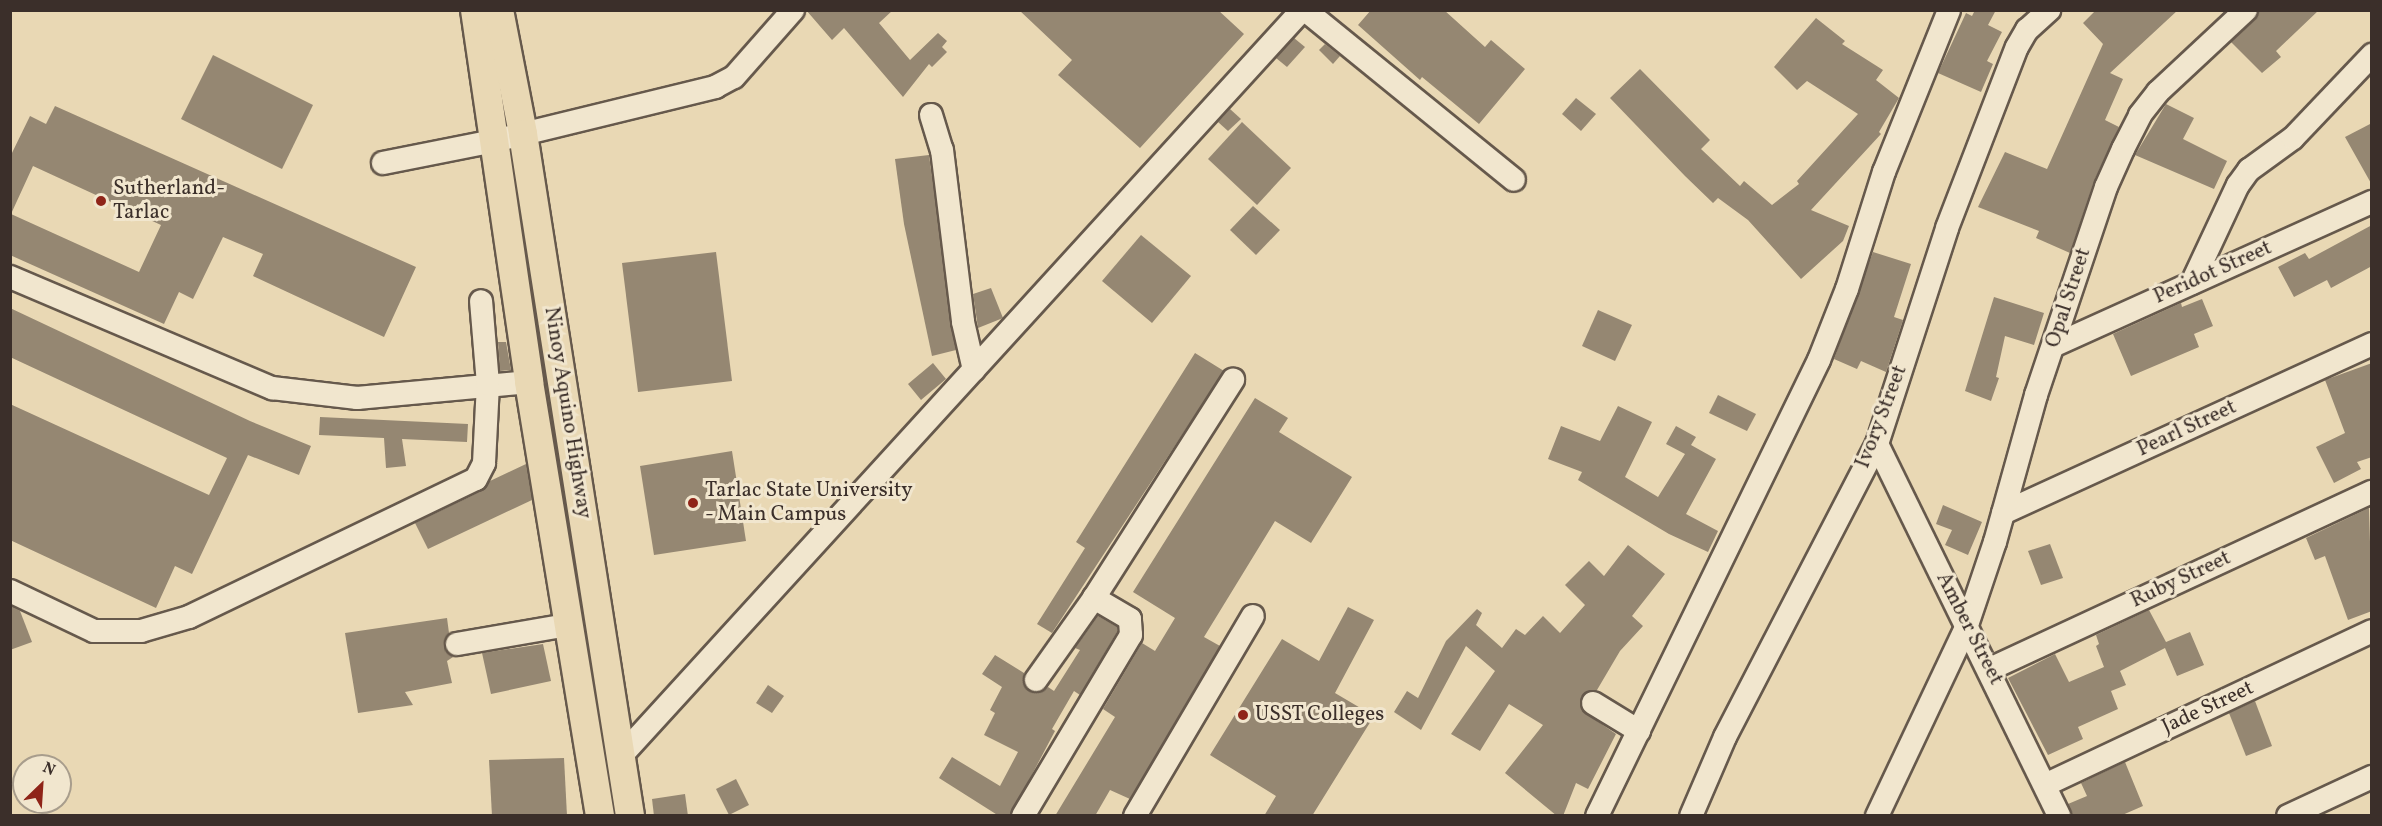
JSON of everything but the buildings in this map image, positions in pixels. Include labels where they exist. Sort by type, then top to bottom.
[{"type":"main road","name":"Ninoy Aquino Highway","points":[[475,10],[529,382],[599,811]]},
{"type":"main road","name":"Ninoy Aquino Highway","points":[[499,10],[523,135],[629,808]]},
{"type":"main road","points":[[570,638],[603,646]]},
{"type":"main road","points":[[599,811],[629,808]]},
{"type":"street","points":[[621,756],[1303,10],[1514,180]]},
{"type":"street","points":[[1597,816],[1819,360],[1847,289],[1884,172],[1940,25],[1949,10]]},
{"type":"street","name":"Ivory Street","points":[[1691,816],[1725,737],[1877,444],[1947,228],[2017,46],[2027,30],[2049,10]]},
{"type":"street","name":"Opal Street","points":[[1966,628],[2003,513],[2036,394],[2055,345],[2106,186],[2140,115],[2158,92],[2246,10]]},
{"type":"street","points":[[383,163],[523,135],[715,87],[735,77],[782,15]]},
{"type":"street","points":[[2192,283],[2238,185],[2249,170],[2293,138],[2372,55]]},
{"type":"street","points":[[931,115],[942,150],[959,291],[974,370]]},
{"type":"street","name":"Peridot Street","points":[[2055,345],[2372,202]]},
{"type":"street","points":[[10,277],[272,388],[357,398],[488,384],[529,382]]},
{"type":"street","points":[[10,591],[94,631],[141,631],[189,617],[476,479],[484,463],[488,384],[481,301]]},
{"type":"street","name":"Pearl Street","points":[[2003,513],[2372,344]]},
{"type":"street","points":[[1036,680],[1094,598],[1233,380]]},
{"type":"street","name":"Amber Street","points":[[1877,444],[1966,628],[1990,669],[2059,816]]},
{"type":"street","name":"Ruby Street","points":[[1990,669],[2372,492]]},
{"type":"street","points":[[1023,816],[1131,635],[1130,619],[1094,598]]},
{"type":"street","points":[[1135,816],[1253,616]]},
{"type":"street","points":[[1877,816],[1966,628]]},
{"type":"street","name":"Jade Street","points":[[2045,785],[2372,631]]},
{"type":"street","points":[[457,644],[570,638]]},
{"type":"street","points":[[1593,703],[1639,731]]},
{"type":"street","points":[[2288,816],[2372,777]]},
{"type":"place","name":"Sutherland- Tarlac","points":[[101,201]]},
{"type":"place","name":"Tarlac State University - Main Campus","points":[[693,503]]},
{"type":"place","name":"USST Colleges","points":[[1243,715]]}]
